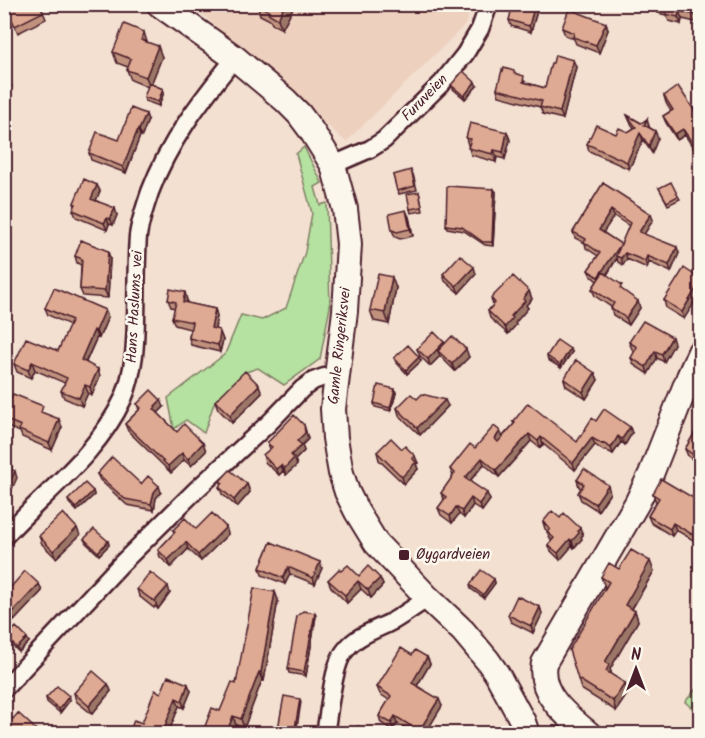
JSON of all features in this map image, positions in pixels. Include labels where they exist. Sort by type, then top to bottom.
[{"type":"main road","name":"Gamle Ringeriksvei","points":[[159,4],[264,81],[299,114],[333,165],[345,209],[349,244],[345,311],[333,409],[335,438],[347,492],[376,543],[463,631],[497,674],[527,734]]},
{"type":"main road","points":[[589,734],[550,695],[544,684],[544,663],[638,503],[700,352]]},
{"type":"main road","name":"Gamle Ringeriksvei","points":[[514,708],[515,734]]},
{"type":"street","name":"Furuveien","points":[[333,165],[362,153],[384,140],[442,83],[465,54],[480,29],[489,4]]},
{"type":"street","name":"Hans Haslums vei","points":[[4,537],[92,448],[110,423],[124,397],[132,370],[135,342],[138,234],[143,213],[159,170],[171,146],[200,101],[235,58]]},
{"type":"street","points":[[4,689],[121,564],[196,490],[269,423],[302,388],[324,377],[336,378]]},
{"type":"street","points":[[325,734],[336,671],[346,649],[354,640],[394,620],[428,597]]},
{"type":"shaded area","points":[[198,5],[472,5],[465,25],[346,142],[202,14]]},
{"type":"green space","points":[[304,147],[322,183],[315,187],[320,205],[327,203],[330,307],[320,359],[284,385],[258,368],[246,372],[214,403],[204,433],[186,420],[174,429],[168,398],[225,354],[241,315],[262,320],[286,308],[305,252],[312,213],[296,154]]},
{"type":"green space","points":[[700,684],[700,715],[685,702]]},
{"type":"building","points":[[5,4],[40,4],[43,12],[15,26]]},
{"type":"building","points":[[257,4],[285,4],[278,19]]},
{"type":"building","points":[[513,4],[535,4],[529,26],[509,20]]},
{"type":"building","points":[[655,4],[700,4],[700,16],[679,11],[678,17],[666,14],[667,9],[655,6]]},
{"type":"building","points":[[569,9],[606,23],[596,45],[573,37],[574,33],[562,28]]},
{"type":"building","points":[[124,24],[144,32],[141,40],[158,46],[146,77],[127,70],[131,59],[113,52]]},
{"type":"building","points":[[555,55],[573,60],[560,112],[540,107],[542,101],[497,89],[504,68],[524,76],[523,82],[545,88]]},
{"type":"building","points":[[4,69],[11,83],[4,86]]},
{"type":"building","points":[[463,71],[475,82],[464,96],[451,85]]},
{"type":"building","points":[[149,83],[163,89],[158,102],[144,97]]},
{"type":"building","points":[[678,86],[700,119],[700,144],[695,147],[683,129],[675,134],[663,116],[673,110],[664,96]]},
{"type":"building","points":[[131,108],[146,114],[123,167],[89,153],[97,132],[119,140]]},
{"type":"building","points":[[627,115],[641,123],[647,119],[644,125],[655,131],[649,146],[640,133],[627,162],[587,144],[596,125],[616,134],[619,128],[628,132],[636,127]]},
{"type":"building","points":[[470,123],[507,132],[503,152],[494,150],[493,154],[468,148],[471,139],[466,138]]},
{"type":"building","points":[[411,170],[415,186],[397,191],[393,175]]},
{"type":"building","points":[[84,179],[97,185],[91,199],[115,208],[110,219],[107,218],[104,223],[73,210]]},
{"type":"building","points":[[671,182],[678,196],[667,202],[659,188]]},
{"type":"building","points":[[603,183],[651,214],[639,232],[677,247],[669,265],[647,256],[645,261],[625,253],[621,258],[616,256],[630,223],[611,210],[599,230],[621,244],[598,277],[588,270],[600,253],[584,242],[586,239],[573,232]]},
{"type":"building","points":[[447,186],[494,189],[492,242],[483,242],[462,227],[446,225]]},
{"type":"building","points":[[419,192],[422,207],[410,209],[407,194]]},
{"type":"building","points":[[406,210],[410,229],[397,232],[392,230],[389,214]]},
{"type":"building","points":[[81,240],[108,251],[105,291],[80,289],[82,259],[75,256]]},
{"type":"building","points":[[460,255],[474,267],[456,286],[443,274]]},
{"type":"building","points":[[684,268],[700,279],[700,282],[682,312],[664,300]]},
{"type":"building","points":[[603,272],[622,285],[620,288],[638,301],[626,318],[611,308],[614,303],[592,289]]},
{"type":"building","points":[[378,274],[392,277],[385,313],[370,310]]},
{"type":"building","points":[[513,276],[529,291],[523,299],[525,301],[511,316],[513,318],[505,327],[488,311],[495,303],[491,298]]},
{"type":"building","points":[[54,288],[105,310],[81,360],[98,369],[90,387],[85,385],[79,398],[61,391],[67,378],[32,362],[28,370],[14,364],[26,338],[58,351],[72,320],[45,308]]},
{"type":"building","points":[[170,289],[185,292],[183,302],[215,309],[211,328],[219,330],[218,345],[189,338],[192,322],[172,318],[176,302],[168,300]]},
{"type":"building","points":[[643,321],[672,337],[662,354],[655,351],[646,367],[631,358],[637,347],[629,342]]},
{"type":"building","points":[[434,332],[444,342],[428,359],[417,349]]},
{"type":"building","points":[[452,336],[466,349],[452,364],[438,351]]},
{"type":"building","points":[[557,340],[570,349],[560,365],[547,356]]},
{"type":"building","points":[[408,345],[419,357],[406,370],[394,358]]},
{"type":"building","points":[[576,360],[595,373],[583,392],[564,379]]},
{"type":"building","points":[[245,371],[259,385],[230,415],[215,401]]},
{"type":"building","points":[[378,385],[395,389],[390,408],[374,403]]},
{"type":"building","points":[[151,390],[161,400],[154,409],[177,432],[184,424],[203,443],[188,459],[182,453],[168,466],[125,424],[141,408],[137,404]]},
{"type":"building","points":[[13,394],[43,406],[41,412],[59,419],[49,443],[19,430],[21,426],[4,419],[4,413]]},
{"type":"building","points":[[411,394],[417,399],[422,394],[445,400],[417,428],[397,408]]},
{"type":"building","points":[[528,403],[577,442],[592,418],[596,421],[604,409],[630,427],[622,439],[618,436],[611,448],[592,438],[573,463],[541,437],[538,441],[529,434],[496,470],[482,458],[465,478],[487,493],[479,504],[471,498],[462,511],[456,507],[450,516],[438,508],[446,497],[441,493],[455,473],[450,469],[470,444],[475,448],[494,426],[500,431],[495,439],[498,442],[515,423],[513,422]]},
{"type":"building","points":[[294,415],[304,425],[305,433],[297,441],[302,445],[291,455],[294,458],[284,469],[281,465],[276,469],[263,455],[272,447],[267,443]]},
{"type":"building","points":[[700,424],[700,459],[685,449]]},
{"type":"building","points":[[391,438],[402,449],[405,446],[415,456],[412,458],[416,462],[402,477],[377,452]]},
{"type":"building","points":[[112,457],[141,484],[148,476],[159,486],[154,492],[151,504],[125,499],[97,474]]},
{"type":"building","points":[[4,458],[9,460],[6,467],[15,471],[4,493]]},
{"type":"building","points":[[584,469],[608,485],[595,504],[578,493],[584,484],[577,480]]},
{"type":"building","points":[[230,470],[247,484],[234,500],[219,487],[223,483],[220,481]]},
{"type":"building","points":[[661,479],[700,502],[700,539],[673,523],[670,529],[648,516],[659,498],[653,494]]},
{"type":"building","points":[[85,483],[93,491],[76,508],[68,500]]},
{"type":"building","points":[[552,511],[560,518],[564,513],[580,528],[572,541],[570,539],[558,553],[548,545],[554,538],[547,532],[550,529],[543,522]]},
{"type":"building","points":[[63,513],[77,528],[53,551],[39,536]]},
{"type":"building","points":[[212,513],[226,527],[198,555],[186,542],[168,560],[158,550],[185,518],[196,529]]},
{"type":"building","points":[[94,529],[108,541],[98,552],[84,539]]},
{"type":"building","points":[[271,542],[320,562],[313,578],[288,567],[283,578],[260,568]]},
{"type":"building","points":[[631,550],[650,561],[625,605],[635,611],[605,662],[609,665],[606,671],[625,683],[613,701],[578,679],[569,650],[609,582],[601,577],[609,563],[619,569]]},
{"type":"building","points":[[348,565],[359,576],[368,566],[380,578],[368,590],[358,581],[345,595],[328,580],[339,569],[341,571]]},
{"type":"building","points":[[481,570],[494,579],[483,595],[470,585]]},
{"type":"building","points":[[25,571],[39,584],[12,613],[4,607],[4,589],[7,586],[10,588]]},
{"type":"building","points":[[150,572],[168,586],[155,601],[137,589]]},
{"type":"building","points":[[254,588],[275,592],[261,672],[259,672],[241,719],[233,716],[226,734],[202,734],[212,708],[220,711],[232,682],[236,684]]},
{"type":"building","points":[[517,596],[540,607],[531,626],[508,615]]},
{"type":"building","points":[[303,611],[315,613],[304,672],[288,669],[297,616]]},
{"type":"building","points":[[16,627],[27,638],[17,648],[6,637]]},
{"type":"building","points":[[401,648],[412,655],[415,650],[427,657],[412,683],[439,699],[419,731],[395,716],[391,723],[379,716],[391,696],[377,687]]},
{"type":"building","points":[[93,671],[108,684],[89,706],[74,693]]},
{"type":"building","points":[[168,676],[188,684],[182,701],[176,698],[163,731],[155,728],[153,734],[129,734],[134,720],[142,723],[155,690],[161,693]]},
{"type":"building","points":[[57,686],[69,696],[59,709],[46,698]]},
{"type":"building","points":[[284,696],[300,699],[294,734],[277,734]]},
{"type":"building","points":[[4,711],[13,719],[18,713],[41,734],[9,734],[4,730]]},
{"type":"building","points":[[358,726],[371,734],[353,734]]},
{"type":"place","name":"Øygardveien","points":[[404,555]]}]
